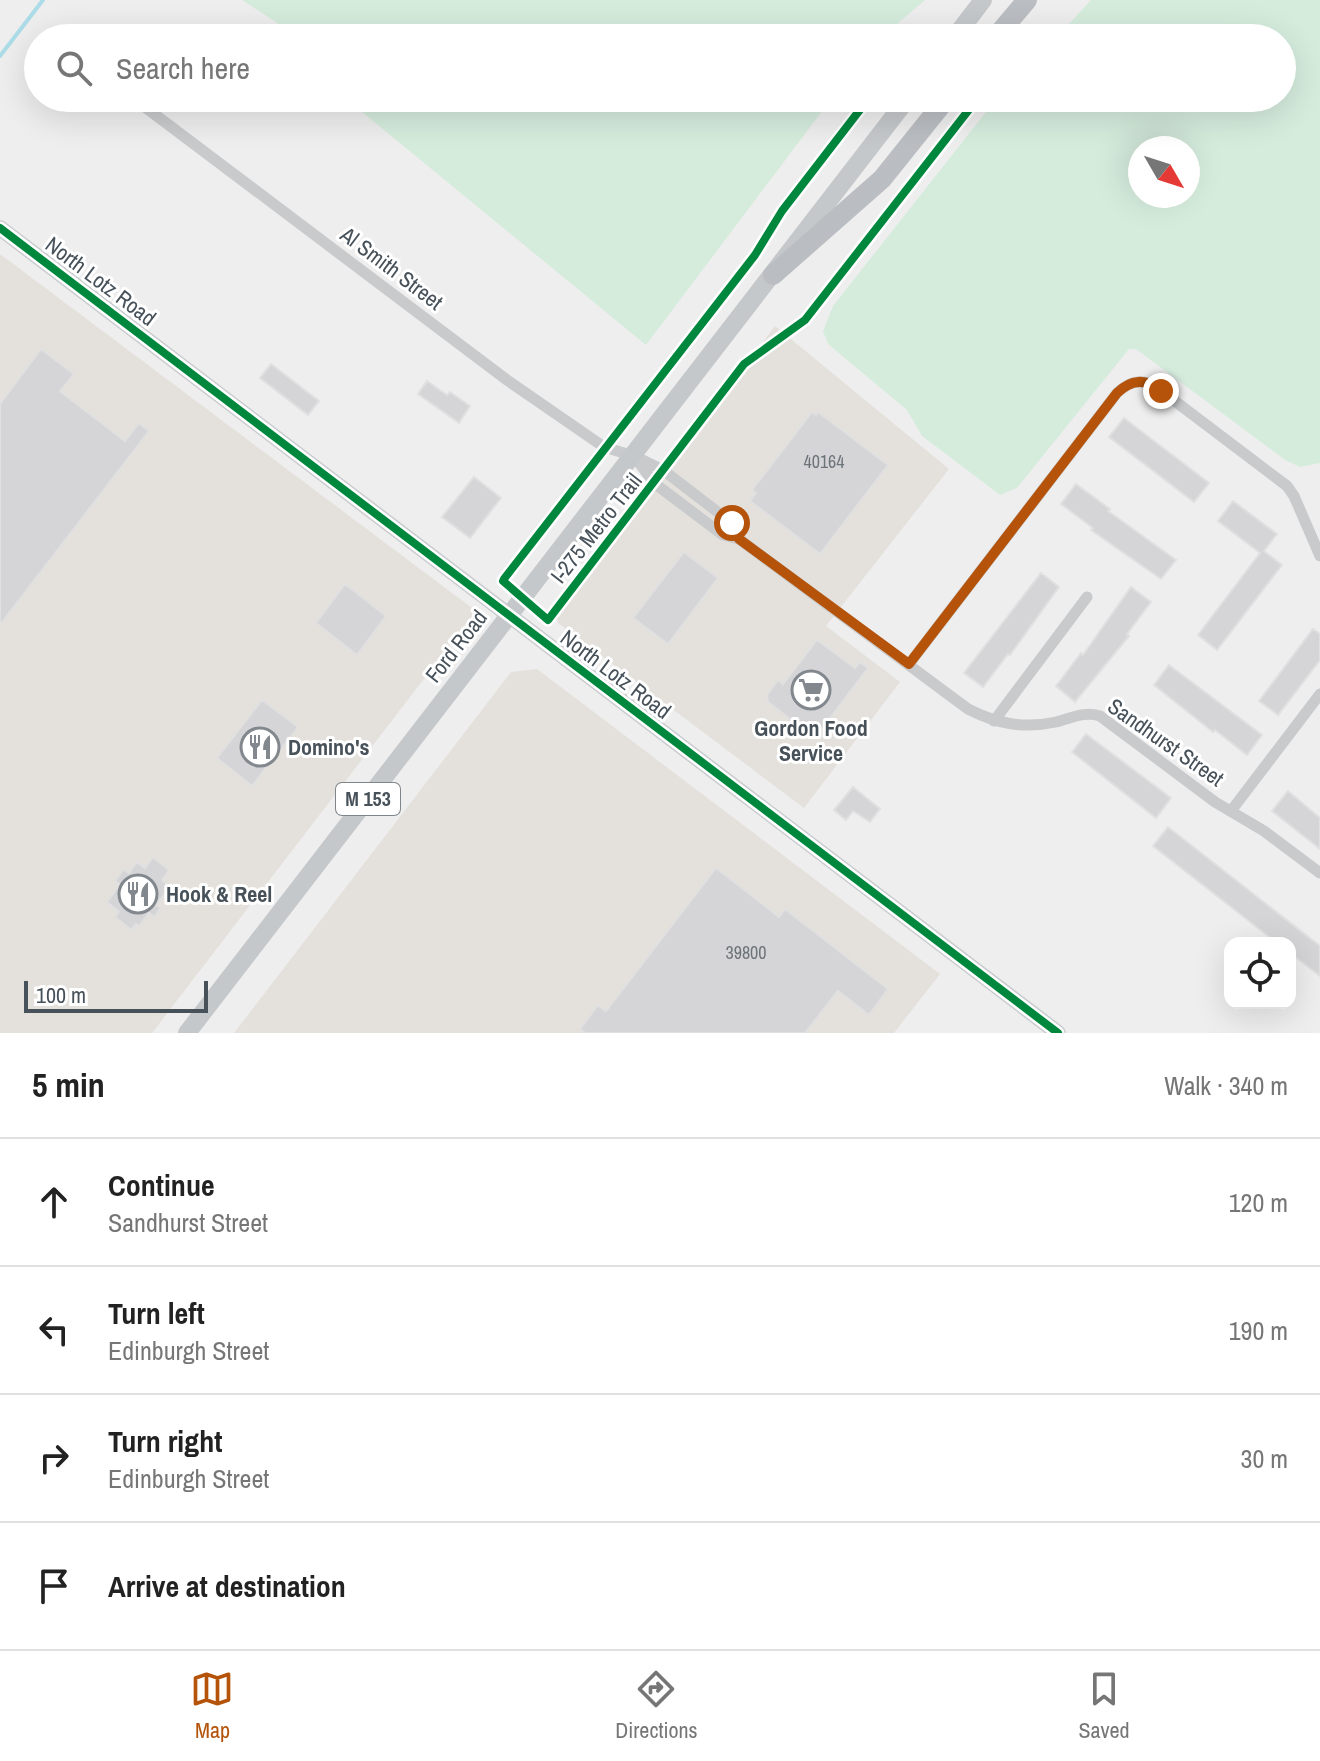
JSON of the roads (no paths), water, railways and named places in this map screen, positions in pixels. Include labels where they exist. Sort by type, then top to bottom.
[{"type":"highway","points":[[1007,24],[1027,0]]},
{"type":"highway","points":[[773,275],[882,179],[936,112]]},
{"type":"main road","points":[[965,24],[983,0]]},
{"type":"main road","name":"Ford Road","points":[[187,1033],[897,112]]},
{"type":"street","name":"Al Smith Street","points":[[152,112],[507,380],[604,447],[634,456]]},
{"type":"street","name":"North Lotz Road","points":[[0,228],[1058,1033]]},
{"type":"street","points":[[909,664],[1117,393],[1134,382],[1155,386],[1287,486],[1320,556]]},
{"type":"street","name":"Sandhurst Street","points":[[634,456],[663,470],[732,523],[739,539],[968,709],[994,721],[1015,725],[1033,725],[1084,714],[1100,716],[1320,873]]},
{"type":"street","points":[[994,721],[1087,597]]},
{"type":"street","points":[[1231,811],[1320,694]]},
{"type":"waterway","points":[[25,24],[43,0]]},
{"type":"waterway","points":[[0,56],[24,25]]},
{"type":"place","name":"Gordon Food Service","points":[[811,690]]},
{"type":"place","name":"Domino's","points":[[260,747]]},
{"type":"place","name":"Hook & Reel","points":[[138,894]]}]
